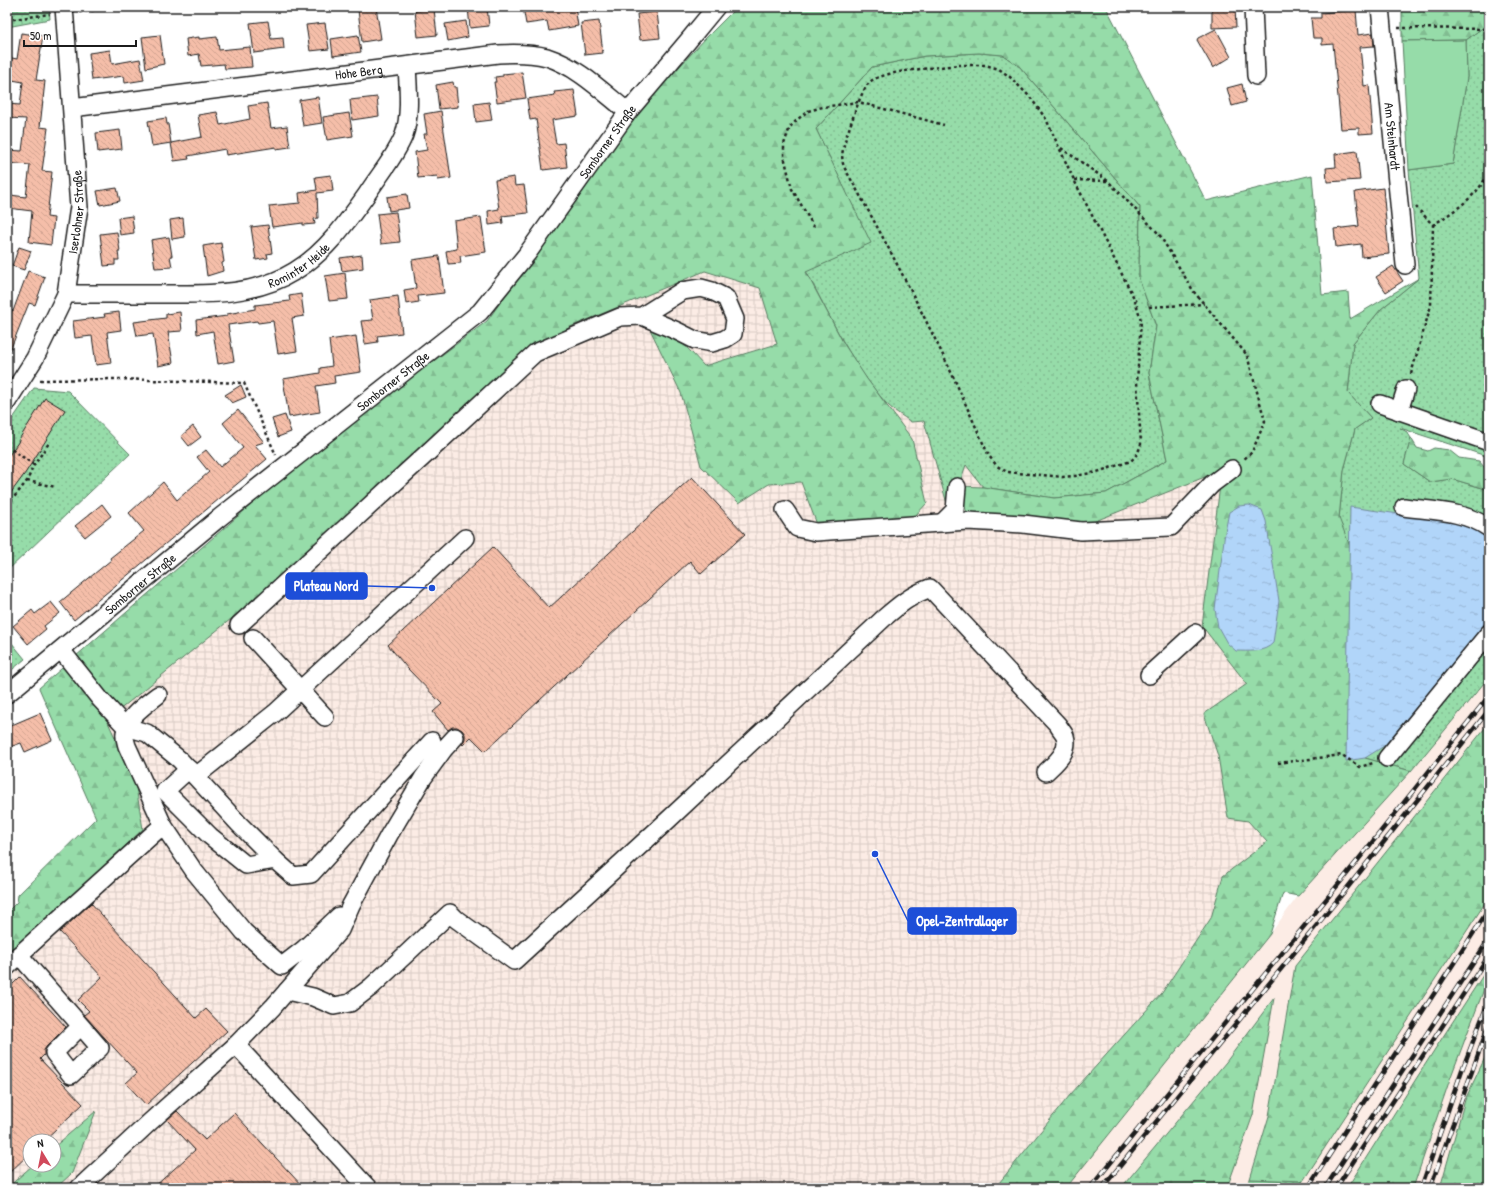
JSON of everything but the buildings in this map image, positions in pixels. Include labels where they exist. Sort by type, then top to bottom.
[{"type":"street","name":"Somborner Straße","points":[[7,694],[213,523],[480,312],[527,254],[628,112],[716,7]]},
{"type":"street","points":[[1253,7],[1256,76]]},
{"type":"street","name":"Am Steinhardt","points":[[1380,7],[1405,265]]},
{"type":"street","name":"Iserlohner Straße","points":[[7,402],[35,358],[66,294],[79,207],[65,10]]},
{"type":"street","name":"Hohe Berg","points":[[72,108],[498,54],[522,53],[546,57],[572,68],[628,112]]},
{"type":"street","name":"Rominter Heide","points":[[66,294],[213,294],[244,291],[270,283],[295,271],[316,256],[332,239],[356,209],[394,154],[404,134],[408,105],[407,66]]},
{"type":"street","points":[[239,625],[535,353],[620,317],[642,316],[694,340],[712,343],[725,339],[732,334],[735,319],[726,298],[712,290],[701,288],[682,291],[642,316]]},
{"type":"street","points":[[1399,410],[1406,389]]},
{"type":"street","points":[[1380,404],[1489,442]]},
{"type":"street","points":[[785,510],[797,528],[816,532],[967,521],[1023,524],[1081,531],[1172,527],[1212,484],[1232,469]]},
{"type":"street","points":[[942,523],[955,510],[957,487]]},
{"type":"street","points":[[1404,507],[1463,515],[1489,528]]},
{"type":"street","points":[[275,860],[246,865],[210,836],[165,791],[275,713],[465,538]]},
{"type":"street","points":[[287,991],[313,997],[334,1006],[350,1003],[371,987],[450,913],[514,961],[667,822],[884,618],[915,594],[930,588],[1058,726],[1065,736],[1066,746],[1061,757],[1046,772]]},
{"type":"street","points":[[1148,675],[1195,633]]},
{"type":"street","points":[[1387,758],[1489,633]]},
{"type":"street","points":[[253,638],[325,718]]},
{"type":"street","points":[[61,650],[100,699],[126,727],[147,733],[192,773],[239,824],[293,876],[311,874],[432,741]]},
{"type":"street","points":[[158,695],[138,712],[126,727],[124,735],[127,746],[162,825],[194,872],[244,932],[282,966],[304,949],[351,905]]},
{"type":"street","points":[[79,1188],[236,1045],[287,991],[340,930],[351,905],[389,835],[423,778],[444,749],[455,738]]},
{"type":"street","points":[[7,968],[19,955],[162,825]]},
{"type":"street","points":[[19,955],[81,1026]]},
{"type":"street","points":[[236,1045],[368,1188]]},
{"type":"path","points":[[7,20],[65,10],[123,7]]},
{"type":"path","points":[[1382,28],[1489,29]]},
{"type":"path","points":[[958,65],[986,65],[999,69],[1010,76],[1030,97],[1046,119],[1059,148],[1135,300],[1139,310],[1140,320],[1136,382],[1141,444],[1138,453],[1131,460],[1097,472],[1063,477],[1007,472],[997,466],[989,456],[952,374],[918,305],[841,159],[842,150],[858,102],[870,82],[886,74],[958,65]]},
{"type":"path","points":[[814,227],[792,190],[784,156],[784,144],[790,127],[808,111],[823,107],[858,102],[944,125]]},
{"type":"path","points":[[1059,148],[1108,181],[1159,234],[1194,292],[1247,355],[1265,421],[1252,452],[1232,469]]},
{"type":"path","points":[[1432,225],[1463,205],[1485,181],[1489,171]]},
{"type":"path","points":[[1074,180],[1108,181]]},
{"type":"path","points":[[1398,187],[1432,225],[1431,306],[1406,389]]},
{"type":"path","points":[[1149,307],[1204,304]]},
{"type":"path","points":[[53,381],[118,379],[244,383],[282,468]]},
{"type":"path","points":[[7,506],[27,481],[34,465],[49,443]]},
{"type":"path","points":[[7,446],[34,465]]},
{"type":"path","points":[[27,481],[56,488]]},
{"type":"path","points":[[1278,762],[1342,755],[1360,767],[1387,758]]},
{"type":"shaded area","points":[[737,7],[1106,7],[1206,202],[1360,821],[1238,887],[1211,918],[1162,993],[1070,1095],[995,1188],[7,1188],[7,912],[17,902],[18,895],[96,818],[39,688],[311,453],[487,321],[632,118],[705,39]]},
{"type":"shaded area","points":[[1489,677],[1489,723],[1295,966],[1269,1116],[1250,1179],[1245,1188],[1227,1188],[1253,1115],[1273,999],[1226,1062],[1121,1188],[1066,1188],[1270,934],[1298,896],[1411,771]]},
{"type":"shaded area","points":[[1489,897],[1489,966],[1347,1188],[1298,1188]]},
{"type":"shaded area","points":[[1489,976],[1489,1049],[1465,1100],[1440,1188],[1413,1188],[1450,1079]]},
{"type":"green space","points":[[31,7],[49,7],[50,19],[7,27],[7,10]]},
{"type":"green space","points":[[737,7],[1106,7],[1206,201],[1312,175],[1322,295],[1348,292],[1350,319],[1419,278],[1381,309],[1353,343],[1348,393],[1371,418],[1355,429],[1344,470],[1339,518],[1365,586],[1365,758],[1411,771],[1298,896],[1283,893],[1270,934],[1066,1188],[995,1188],[1070,1095],[1162,993],[1211,918],[1223,876],[1267,842],[1248,821],[1228,818],[1218,756],[1204,714],[1247,684],[1202,626],[1222,470],[1083,526],[968,517],[959,486],[983,487],[1054,498],[1106,493],[1167,460],[1149,373],[1156,326],[1139,279],[1140,207],[1020,67],[1003,55],[979,53],[925,56],[872,67],[816,129],[871,243],[806,272],[844,344],[867,379],[912,439],[927,503],[915,516],[818,527],[801,482],[769,484],[739,503],[701,466],[681,393],[647,323],[679,339],[704,366],[777,344],[760,288],[705,271],[570,327],[516,361],[307,557],[107,720],[135,781],[143,829],[7,958],[7,912],[17,902],[18,895],[96,818],[39,688],[311,453],[487,321],[632,118],[705,39]]},
{"type":"green space","points":[[1402,7],[1489,7],[1489,23],[1466,40],[1402,41]]},
{"type":"green space","points":[[1489,23],[1489,457],[1400,428],[1407,432],[1411,438],[1404,464],[1430,482],[1452,479],[1489,490],[1489,677],[1411,771],[1365,758],[1339,518],[1344,470],[1355,429],[1371,418],[1348,393],[1353,343],[1381,309],[1419,278],[1409,170],[1453,164],[1467,77],[1466,40]]},
{"type":"green space","points":[[1466,40],[1467,77],[1453,164],[1409,170],[1402,41]]},
{"type":"green space","points":[[979,53],[1003,55],[1020,67],[1140,207],[1139,279],[1156,326],[1149,373],[1167,460],[1106,493],[1054,498],[983,487],[966,465],[952,504],[947,504],[924,421],[911,422],[888,405],[873,387],[851,356],[806,271],[870,243],[816,129],[872,67],[925,56]]},
{"type":"green space","points":[[34,388],[68,391],[130,454],[7,571],[7,427]]},
{"type":"green space","points":[[1411,438],[1417,448],[1428,451],[1434,448],[1449,450],[1459,458],[1479,461],[1485,468],[1489,469],[1489,490],[1452,479],[1430,482],[1404,464]]},
{"type":"green space","points":[[7,637],[25,659],[7,674]]},
{"type":"green space","points":[[1489,723],[1489,897],[1303,1181],[1250,1179],[1269,1116],[1295,966]]},
{"type":"green space","points":[[1489,966],[1489,976],[1450,1079],[1413,1188],[1347,1188],[1435,1049]]},
{"type":"green space","points":[[1274,998],[1253,1115],[1227,1188],[1121,1188],[1226,1062]]},
{"type":"green space","points":[[1489,1049],[1489,1188],[1440,1188],[1465,1100]]},
{"type":"green space","points":[[96,1111],[72,1173],[56,1188],[7,1188],[24,1173],[62,1173],[62,1140]]},
{"type":"green space","points":[[1250,1179],[1303,1181],[1298,1188],[1245,1188]]},
{"type":"water","points":[[1249,505],[1262,510],[1266,521],[1279,601],[1273,643],[1261,650],[1236,651],[1227,643],[1218,627],[1215,609],[1229,512],[1239,506]]},
{"type":"water","points":[[1350,507],[1462,523],[1489,535],[1488,620],[1384,746],[1365,758],[1346,761]]},
{"type":"railway","points":[[1090,1188],[1346,875],[1489,696]]},
{"type":"railway","points":[[1102,1188],[1348,887],[1489,710]]},
{"type":"railway","points":[[1308,1188],[1489,909]]},
{"type":"railway","points":[[1325,1188],[1489,939]]},
{"type":"railway","points":[[1336,1188],[1489,955]]},
{"type":"railway","points":[[1421,1188],[1462,1070],[1489,1000]]},
{"type":"railway","points":[[1430,1188],[1489,1024]]},
{"type":"place","name":"Plateau Nord","points":[[432,588]]},
{"type":"place","name":"Opel-Zentrallager","points":[[875,854]]}]
